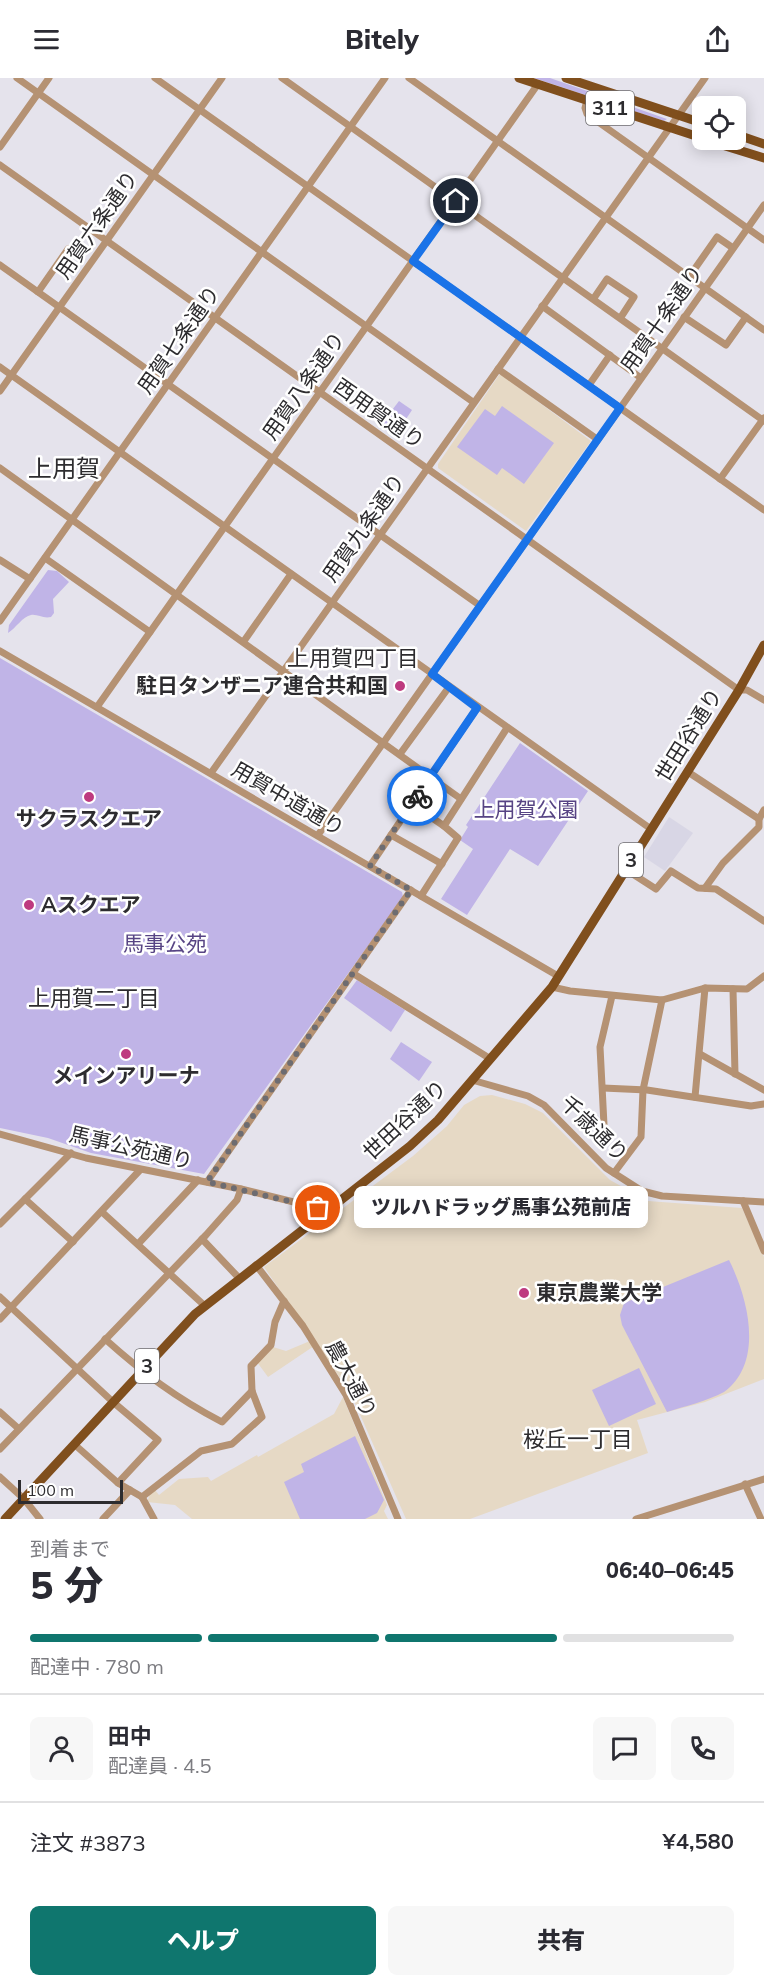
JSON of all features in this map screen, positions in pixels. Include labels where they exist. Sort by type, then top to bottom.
[{"type":"main road","name":"311","points":[[519,78],[692,135]]},
{"type":"main road","name":"311","points":[[566,78],[692,120]]},
{"type":"main road","points":[[746,137],[762,142]]},
{"type":"main road","name":"311","points":[[738,150],[764,159]]},
{"type":"main road","name":"世田谷通り","points":[[5,1519],[204,1306],[425,1133],[472,1080],[552,987],[739,690],[764,645]]},
{"type":"street","points":[[17,78],[473,402]]},
{"type":"street","points":[[0,147],[49,78]]},
{"type":"street","points":[[155,78],[764,510]]},
{"type":"street","name":"用賀六条通り","points":[[0,391],[222,78]]},
{"type":"street","points":[[282,78],[764,420],[720,479]]},
{"type":"street","name":"用賀七条通り","points":[[0,621],[385,78]]},
{"type":"street","points":[[409,78],[764,330]]},
{"type":"street","name":"用賀九条通り","points":[[211,773],[705,78]]},
{"type":"street","name":"用賀八条通り","points":[[97,707],[538,84]]},
{"type":"street","points":[[587,100],[585,108],[587,114],[764,240]]},
{"type":"street","name":"西用賀通り","points":[[0,165],[739,690],[747,690],[764,700]]},
{"type":"street","name":"用賀十条通り","points":[[318,835],[764,205]]},
{"type":"street","points":[[689,277],[717,237],[733,248]]},
{"type":"street","points":[[38,292],[68,249]]},
{"type":"street","points":[[0,265],[479,605]]},
{"type":"street","points":[[594,298],[607,279],[634,297],[621,317]]},
{"type":"street","points":[[542,306],[641,378]]},
{"type":"street","points":[[684,317],[726,345],[746,317]]},
{"type":"street","points":[[589,386],[610,356]]},
{"type":"street","points":[[0,367],[477,708],[651,829]]},
{"type":"street","points":[[498,369],[597,439]]},
{"type":"street","points":[[0,468],[461,799]]},
{"type":"street","points":[[45,558],[150,633]]},
{"type":"street","points":[[0,560],[30,579]]},
{"type":"street","points":[[244,641],[291,574]]},
{"type":"street","name":"用賀中道通り","points":[[0,651],[558,976]]},
{"type":"street","points":[[400,754],[448,687]]},
{"type":"street","points":[[370,866],[477,708]]},
{"type":"street","points":[[444,826],[507,728]]},
{"type":"street","points":[[688,772],[759,819]]},
{"type":"street","points":[[412,804],[458,838],[421,896]]},
{"type":"street","points":[[705,888],[723,863],[759,827],[759,819],[764,810]]},
{"type":"street","points":[[391,834],[442,864]]},
{"type":"street","points":[[626,869],[656,889],[671,871],[698,888],[716,889],[764,921]]},
{"type":"street","points":[[207,1182],[411,890]]},
{"type":"street","points":[[354,974],[489,1058]]},
{"type":"street","points":[[552,987],[612,996],[662,1000],[705,988],[747,989],[764,976]]},
{"type":"street","points":[[695,1097],[705,988]]},
{"type":"street","points":[[733,989],[735,1074]]},
{"type":"street","points":[[604,1125],[600,1047],[612,996]]},
{"type":"street","points":[[614,1173],[641,1137],[643,1090],[662,1000]]},
{"type":"street","points":[[700,1054],[764,1090]]},
{"type":"street","name":"千歳通り","points":[[472,1080],[528,1096],[544,1105],[597,1160],[651,1195],[764,1202]]},
{"type":"street","points":[[603,1088],[643,1090],[751,1106],[764,1104]]},
{"type":"street","name":"馬事公苑通り","points":[[0,1134],[141,1170],[241,1189],[322,1209],[324,1212]]},
{"type":"street","points":[[0,1223],[71,1153]]},
{"type":"street","points":[[0,1319],[141,1170]]},
{"type":"street","points":[[138,1244],[198,1180]]},
{"type":"street","points":[[0,1449],[202,1239],[237,1200],[241,1189]]},
{"type":"street","points":[[25,1198],[73,1242]]},
{"type":"street","points":[[743,1201],[764,1251]]},
{"type":"street","points":[[102,1212],[204,1306]]},
{"type":"street","points":[[202,1239],[239,1278]]},
{"type":"street","name":"農大通り","points":[[256,1265],[284,1301],[346,1395],[398,1519]]},
{"type":"street","points":[[0,1297],[113,1402],[158,1440],[117,1483]]},
{"type":"street","points":[[142,1497],[201,1451],[232,1444],[262,1417],[252,1391],[251,1366],[271,1345],[275,1322],[284,1301]]},
{"type":"street","points":[[105,1339],[141,1372],[178,1399],[222,1422],[252,1391]]},
{"type":"street","points":[[0,1412],[19,1429]]},
{"type":"street","points":[[74,1444],[117,1483],[142,1497],[150,1517]]},
{"type":"street","points":[[0,1477],[24,1499],[40,1519]]},
{"type":"street","points":[[636,1519],[764,1479]]},
{"type":"street","points":[[745,1484],[761,1519]]},
{"type":"street","points":[[103,1519],[130,1490]]},
{"type":"street","points":[[661,1511],[664,1519]]},
{"type":"shaded area","points":[[499,375],[591,441],[526,531],[438,468],[438,464]]},
{"type":"shaded area","points":[[669,817],[693,833],[665,871],[644,857]]},
{"type":"shaded area","name":"東京農業大学","points":[[492,1095],[525,1104],[543,1113],[610,1180],[648,1201],[742,1208],[764,1257],[764,1379],[705,1402],[637,1420],[648,1453],[470,1519],[406,1519],[351,1394],[264,1267],[413,1156],[447,1126],[464,1105],[480,1096]]},
{"type":"shaded area","points":[[310,1341],[314,1346],[268,1377],[257,1362],[273,1347],[286,1351]]},
{"type":"shaded area","points":[[343,1397],[387,1505],[384,1511],[388,1519],[192,1519],[175,1505],[147,1502],[150,1494],[155,1490],[159,1495],[179,1479],[208,1477],[211,1481],[257,1455],[258,1457],[334,1414]]},
{"type":"green space","points":[[534,78],[550,78],[667,119],[664,121]]},
{"type":"green space","points":[[399,401],[412,410],[394,437],[380,426]]},
{"type":"green space","points":[[502,406],[554,443],[524,484],[502,468],[497,475],[457,447],[485,409],[495,416]]},
{"type":"green space","points":[[48,570],[57,571],[69,582],[53,599],[54,613],[51,617],[28,616],[8,633],[9,625]]},
{"type":"green space","name":"馬事公苑","points":[[0,658],[402,892],[403,897],[204,1174],[91,1153],[48,1138],[0,1128]]},
{"type":"green space","name":"上用賀公園","points":[[520,743],[588,791],[538,866],[510,849],[467,915],[441,899],[473,849],[460,840],[468,827],[466,825]]},
{"type":"green space","points":[[357,980],[405,1010],[391,1032],[344,998]]},
{"type":"green space","points":[[401,1042],[432,1062],[419,1081],[390,1059]]},
{"type":"green space","points":[[729,1260],[747,1312],[748,1348],[744,1365],[737,1380],[724,1392],[704,1401],[667,1412],[622,1325],[620,1315],[624,1303]]},
{"type":"green space","points":[[639,1368],[656,1404],[609,1426],[592,1390]]},
{"type":"green space","points":[[355,1436],[384,1500],[377,1513],[365,1519],[300,1519],[284,1482],[304,1472],[301,1464]]},
{"type":"way so far","points":[[318,1208],[207,1182],[411,890],[370,866],[417,796]]},
{"type":"place","name":"駐日タンザニア連合共和国","points":[[400,686]]},
{"type":"place","name":"サクラスクエア","points":[[89,797]]},
{"type":"place","name":"Aスクエア","points":[[29,905]]},
{"type":"place","name":"メインアリーナ","points":[[126,1054]]},
{"type":"place","name":"ツルハドラッグ馬事公苑前店","points":[[318,1208]]},
{"type":"place","name":"東京農業大学","points":[[524,1293]]},
{"type":"district","name":"上用賀","points":[[64,469]]},
{"type":"district","name":"上用賀四丁目","points":[[353,658]]},
{"type":"district","name":"上用賀二丁目","points":[[94,998]]},
{"type":"district","name":"桜丘一丁目","points":[[578,1439]]},
{"type":"route","points":[[417,796],[477,708],[432,674],[620,408],[413,261],[456,201]]}]
